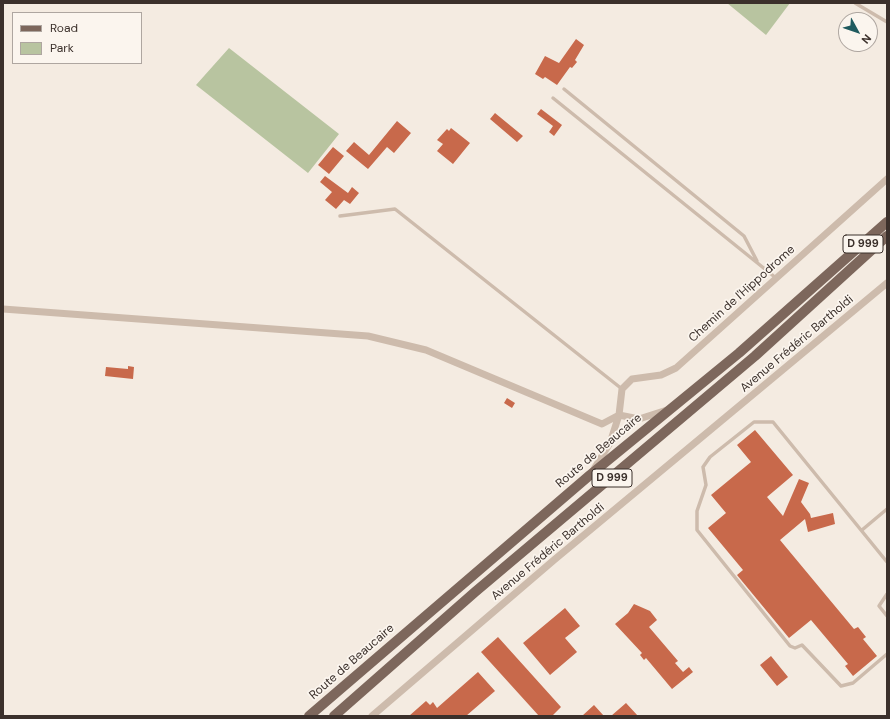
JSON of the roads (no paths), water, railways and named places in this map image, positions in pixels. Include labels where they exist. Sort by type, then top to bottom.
[{"type":"main road","name":"Route de Beaucaire","points":[[309,716],[590,475],[751,343],[887,222]]},
{"type":"main road","name":"D 999","points":[[334,716],[475,592],[755,356],[887,236]]},
{"type":"street","name":"Chemin de l'Hippodrome","points":[[622,389],[632,379],[661,375],[676,368],[887,179]]},
{"type":"street","name":"Avenue Frédéric Bartholdi","points":[[372,716],[560,555],[887,283]]},
{"type":"street","points":[[3,309],[368,336],[426,350],[602,424],[619,415],[639,419],[673,408]]},
{"type":"street","points":[[590,475],[610,443],[619,415],[622,389]]},
{"type":"lane","points":[[855,3],[887,22]]},
{"type":"lane","points":[[564,89],[744,236],[759,264]]},
{"type":"lane","points":[[552,98],[776,278]]},
{"type":"lane","points":[[340,216],[395,209],[622,389]]},
{"type":"lane","points":[[887,562],[773,422],[754,422],[710,457],[703,467],[706,485],[697,512],[697,530],[790,646],[795,648],[802,645],[841,686],[853,683],[887,654]]},
{"type":"lane","points":[[862,530],[887,509]]},
{"type":"lane","points":[[887,594],[879,606],[887,616]]}]
